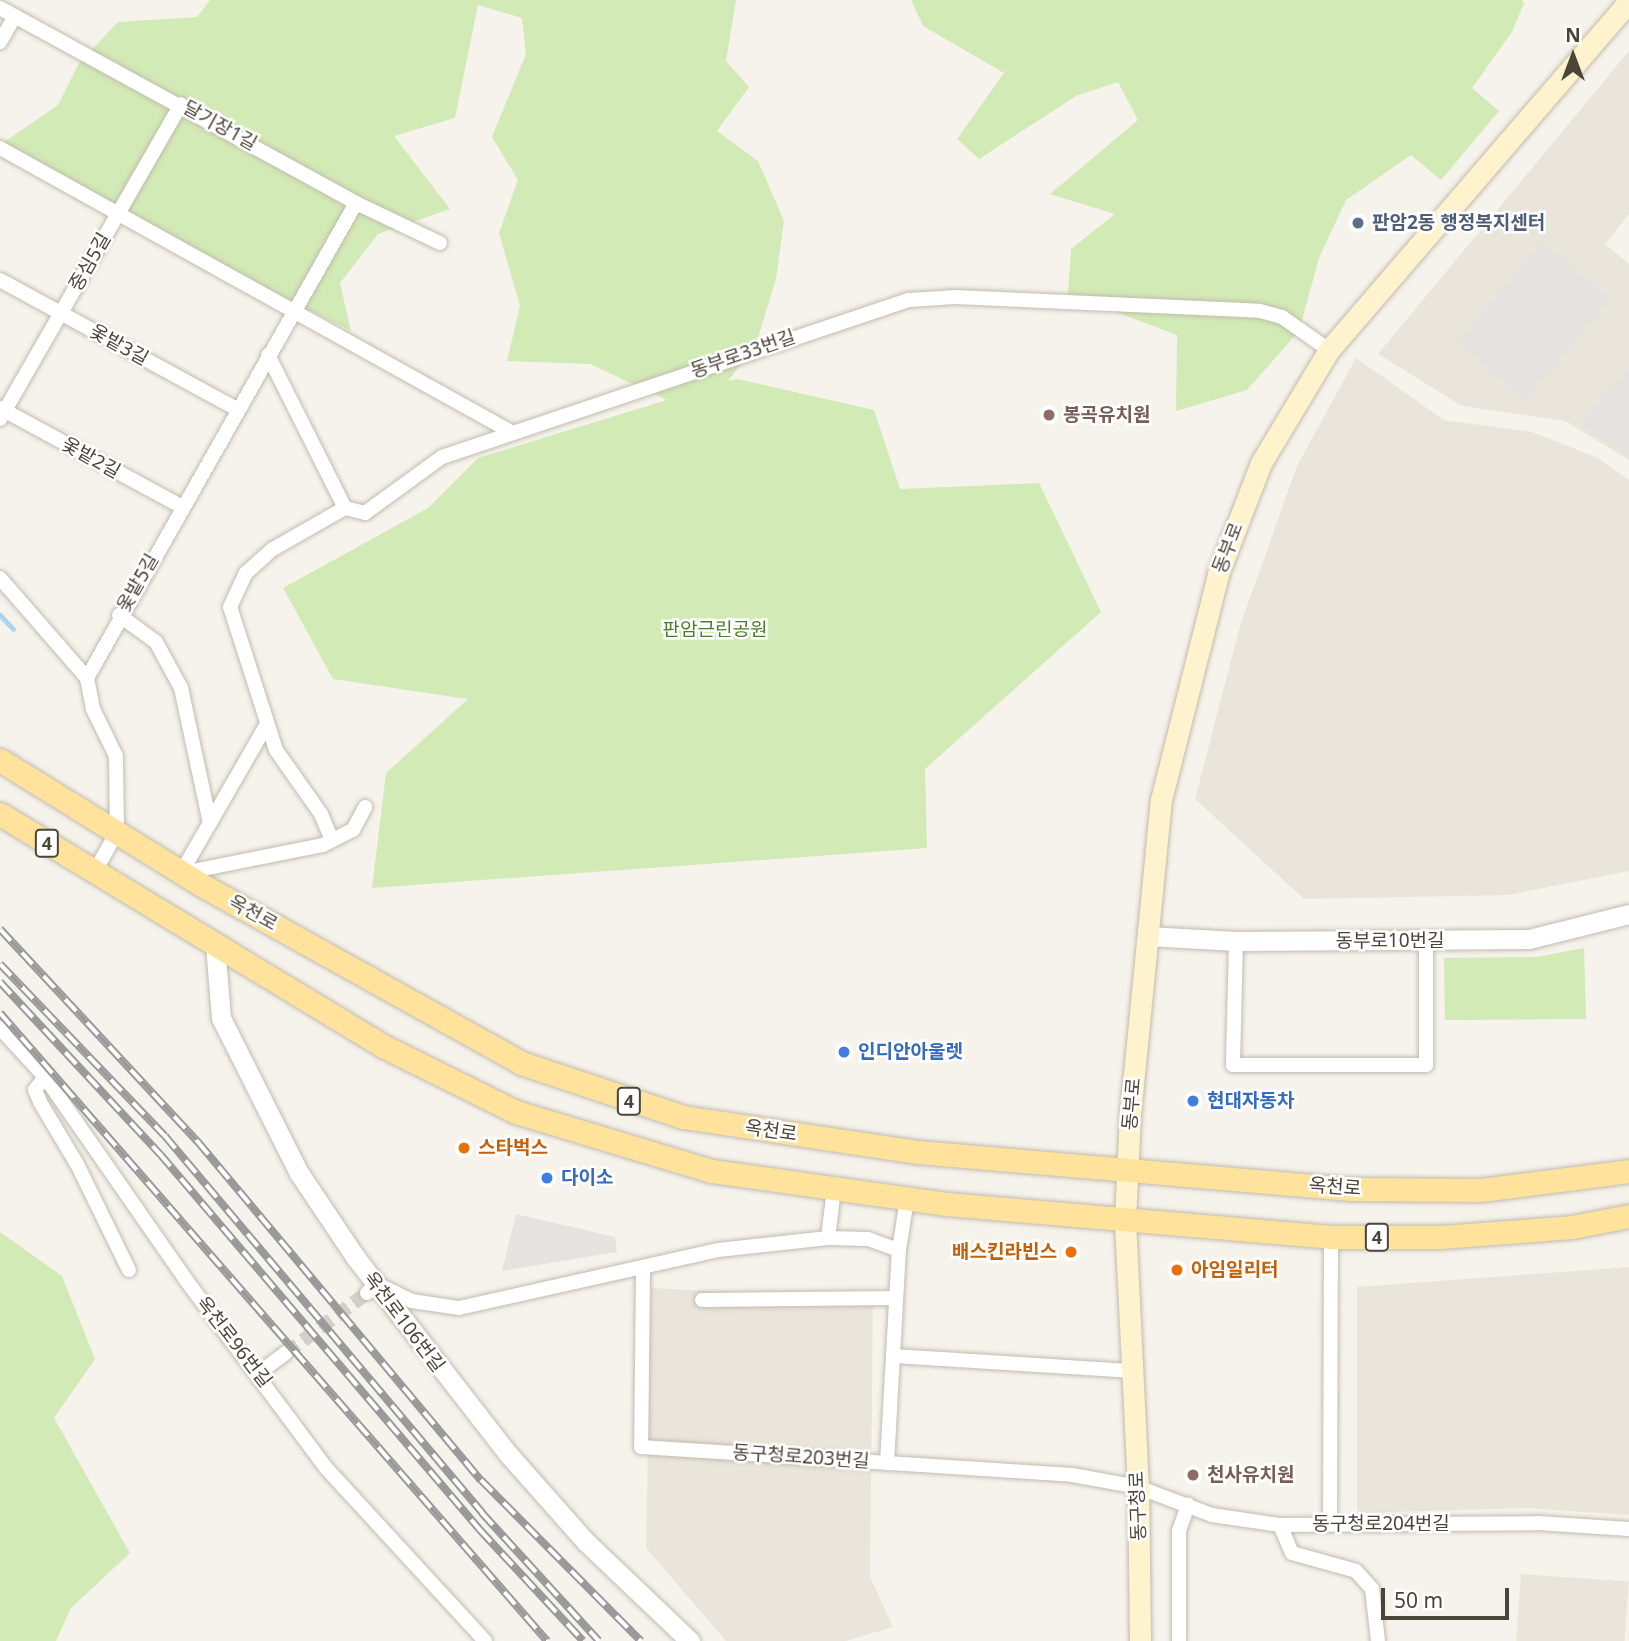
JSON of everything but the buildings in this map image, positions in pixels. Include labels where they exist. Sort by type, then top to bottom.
[{"type":"main road","name":"동부로","points":[[1125,1220],[1127,1171],[1161,800],[1218,574],[1261,463],[1329,350],[1629,1]]},
{"type":"main road","name":"옥천로","points":[[0,760],[181,873],[521,1063],[602,1093],[727,1125],[918,1152],[1351,1189],[1468,1190],[1629,1171]]},
{"type":"main road","name":"4","points":[[0,814],[383,1046],[516,1112],[712,1171],[907,1199],[1331,1237],[1453,1236],[1572,1227],[1629,1216]]},
{"type":"main road","name":"동구청로","points":[[1125,1220],[1138,1486],[1140,1641]]},
{"type":"street","name":"달기장1길","points":[[0,8],[181,104],[356,203],[440,243]]},
{"type":"street","points":[[0,42],[15,16]]},
{"type":"street","name":"중심5길","points":[[2,413],[181,104]]},
{"type":"street","points":[[0,148],[296,309],[511,432]]},
{"type":"street","name":"옻밭5길","points":[[86,678],[119,615],[356,203]]},
{"type":"street","name":"옻밭3길","points":[[0,280],[238,410]]},
{"type":"street","name":"동부로33번길","points":[[345,508],[365,513],[442,457],[909,300],[956,297],[1260,310],[1282,317],[1329,350]]},
{"type":"street","points":[[268,355],[345,508],[274,549],[246,573],[234,592],[230,607],[266,726],[289,774],[321,814],[332,840]]},
{"type":"street","name":"옻밭2길","points":[[2,413],[182,507]]},
{"type":"street","points":[[0,578],[86,678],[93,709],[116,756],[117,832],[94,873]]},
{"type":"street","points":[[119,615],[156,642],[181,688],[210,823]]},
{"type":"street","points":[[181,873],[266,726]]},
{"type":"street","points":[[181,873],[323,845],[353,830],[365,807]]},
{"type":"street","name":"동부로10번길","points":[[1148,936],[1236,941],[1529,939],[1629,914]]},
{"type":"street","points":[[1236,941],[1233,1065],[1426,1065],[1426,941]]},
{"type":"street","name":"옥천로106번길","points":[[215,945],[221,1018],[299,1173],[372,1289],[586,1542],[691,1641]]},
{"type":"street","name":"옥천로96번길","points":[[0,1028],[45,1077],[186,1280],[259,1373],[326,1468],[485,1641]]},
{"type":"street","points":[[45,1077],[35,1090],[40,1102],[77,1164],[129,1270]]},
{"type":"street","points":[[828,1238],[834,1189]]},
{"type":"street","points":[[887,1463],[899,1251],[907,1199]]},
{"type":"street","points":[[1330,1523],[1331,1237]]},
{"type":"street","points":[[372,1289],[412,1301],[459,1308],[718,1251],[828,1238],[869,1239],[899,1251]]},
{"type":"street","name":"동구청로203번길","points":[[643,1269],[641,1447],[1073,1475],[1138,1486]]},
{"type":"street","points":[[702,1300],[896,1298]]},
{"type":"street","points":[[259,1373],[286,1353]]},
{"type":"street","points":[[893,1356],[1131,1371]]},
{"type":"street","name":"동구청로204번길","points":[[1138,1486],[1212,1515],[1280,1525],[1538,1524],[1629,1529]]},
{"type":"street","points":[[1179,1641],[1178,1531],[1188,1505]]},
{"type":"street","points":[[1280,1525],[1292,1553],[1356,1571],[1372,1589],[1378,1641]]},
{"type":"shaded area","points":[[1629,51],[1629,214],[1605,244],[1629,264],[1629,460],[1565,421],[1462,406],[1378,354]]},
{"type":"shaded area","points":[[1542,241],[1611,299],[1525,401],[1457,343]]},
{"type":"shaded area","points":[[1356,358],[1444,420],[1532,432],[1598,458],[1629,480],[1629,871],[1508,895],[1304,899],[1195,799],[1240,626],[1297,466]]},
{"type":"shaded area","points":[[1629,367],[1629,456],[1579,425]]},
{"type":"shaded area","points":[[516,1214],[615,1237],[617,1252],[502,1271]]},
{"type":"shaded area","points":[[1629,1267],[1629,1515],[1527,1508],[1357,1513],[1357,1287]]},
{"type":"shaded area","points":[[651,1288],[873,1299],[870,1577],[893,1627],[846,1641],[726,1641],[646,1548]]},
{"type":"shaded area","points":[[1521,1574],[1629,1582],[1625,1641],[1516,1641]]},
{"type":"green space","name":"판암근린공원","points":[[210,0],[736,0],[726,61],[749,87],[717,131],[758,161],[784,221],[776,279],[756,344],[728,381],[738,379],[874,410],[900,489],[1039,483],[1101,612],[925,769],[927,848],[372,888],[386,773],[468,699],[333,679],[283,588],[428,508],[478,458],[667,400],[590,364],[507,361],[520,306],[499,233],[518,180],[492,137],[526,54],[522,18],[478,5],[455,118],[394,136],[450,209],[378,234],[340,283],[351,331],[137,226],[0,145],[58,105],[79,63],[118,22],[197,17]]},
{"type":"green space","points":[[911,0],[1522,0],[1524,3],[1512,32],[1472,88],[1499,111],[1441,180],[1411,155],[1346,200],[1319,258],[1299,331],[1247,390],[1176,411],[1177,335],[1068,294],[1071,249],[1115,214],[1050,194],[1138,120],[1118,82],[1076,96],[979,159],[957,139],[1004,73],[923,26]]},
{"type":"green space","points":[[1584,948],[1586,1019],[1445,1020],[1444,958],[1537,957]]},
{"type":"green space","points":[[0,1232],[62,1276],[95,1359],[54,1418],[130,1553],[71,1608],[56,1641],[0,1641]]},
{"type":"waterway","points":[[0,615],[13,629]]},
{"type":"tunnel","points":[[286,1353],[367,1293]]},
{"type":"railway","points":[[0,929],[198,1142],[481,1480],[641,1641]]},
{"type":"railway","points":[[0,964],[165,1136],[482,1513],[599,1641]]},
{"type":"railway","points":[[0,982],[160,1154],[480,1530],[583,1641]]},
{"type":"railway","points":[[0,1013],[547,1641]]},
{"type":"place","name":"판암2동 행정복지센터","points":[[1358,223]]},
{"type":"place","name":"봉곡유치원","points":[[1049,415]]},
{"type":"place","name":"인디안아울렛","points":[[844,1052]]},
{"type":"place","name":"현대자동차","points":[[1193,1101]]},
{"type":"place","name":"스타벅스","points":[[464,1148]]},
{"type":"place","name":"다이소","points":[[547,1178]]},
{"type":"place","name":"배스킨라빈스","points":[[1071,1252]]},
{"type":"place","name":"아임일리터","points":[[1177,1270]]},
{"type":"place","name":"천사유치원","points":[[1193,1475]]}]
